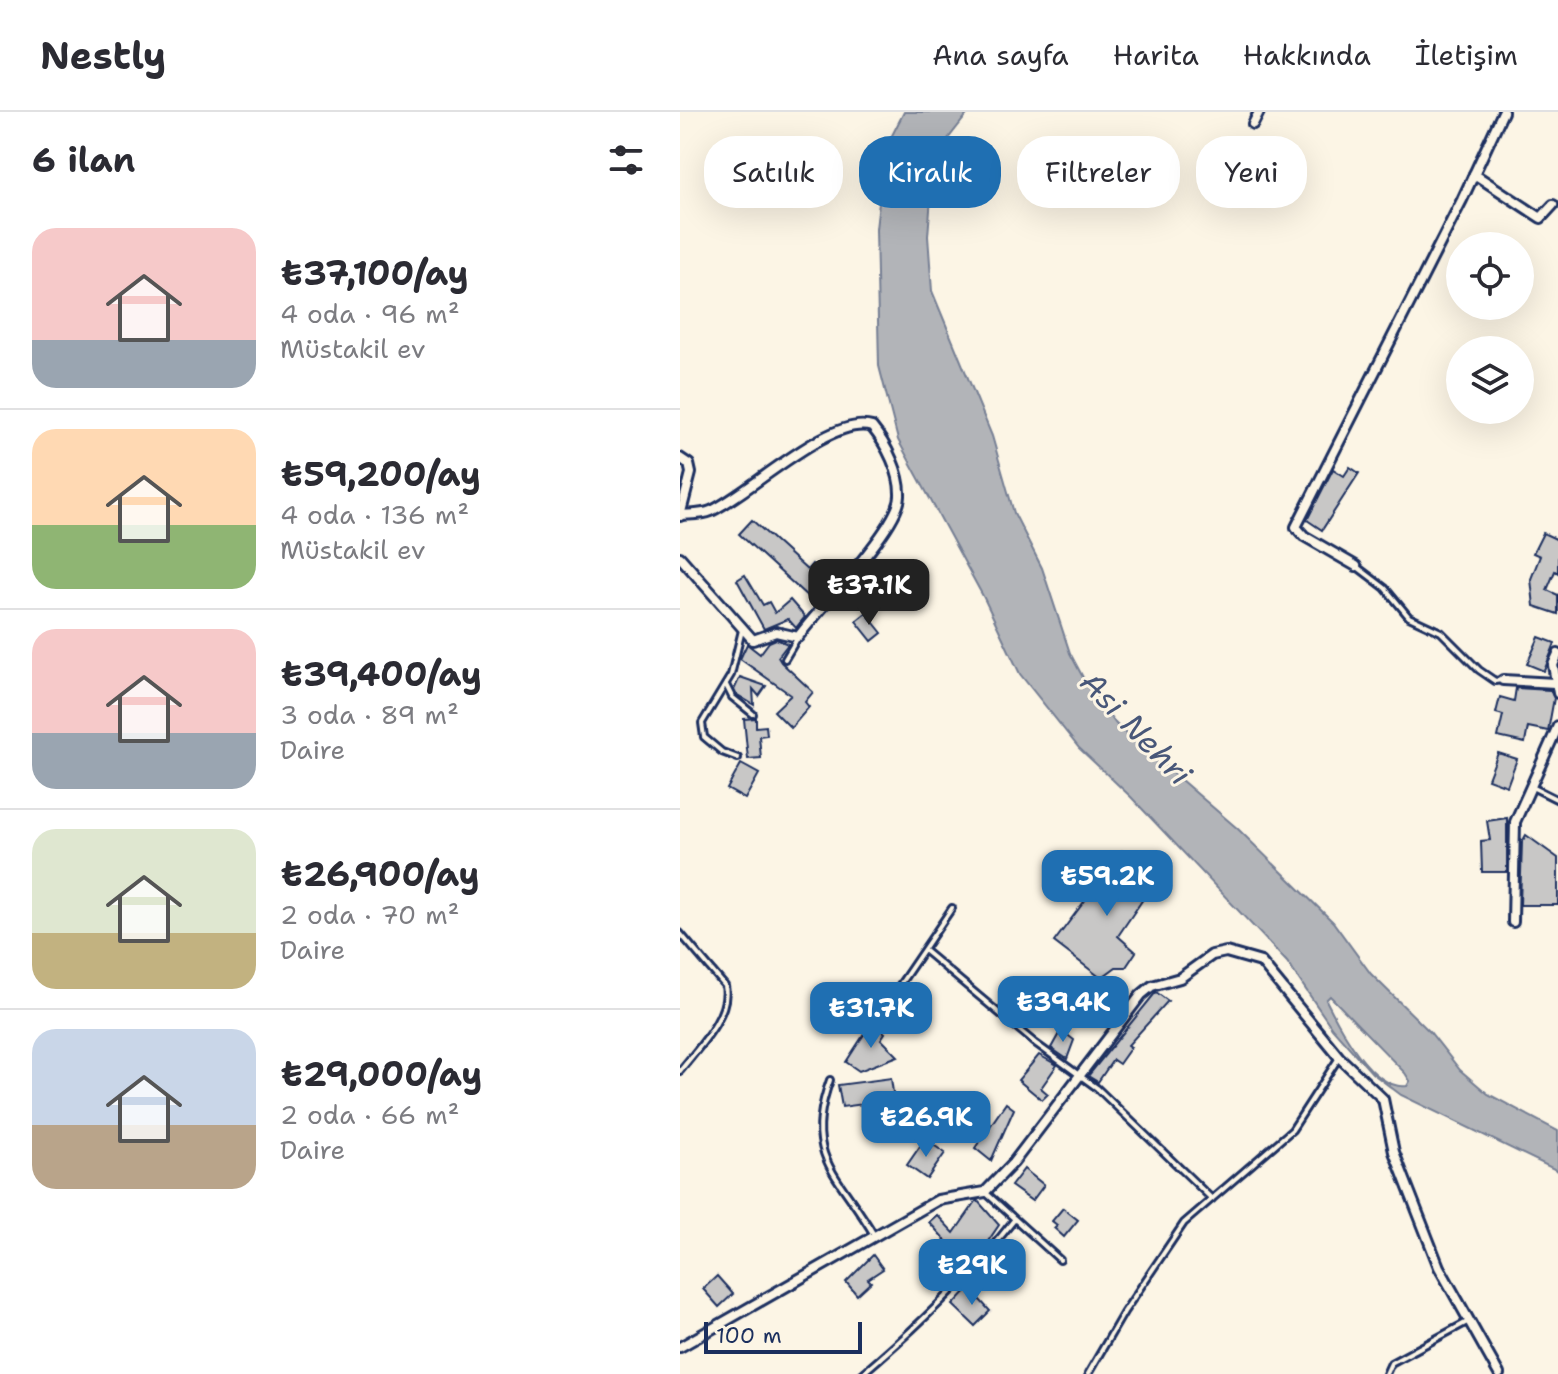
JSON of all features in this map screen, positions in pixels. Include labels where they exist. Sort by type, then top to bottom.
[{"type":"street","points":[[1253,124],[1259,112]]},
{"type":"street","points":[[1356,566],[1304,536],[1296,527],[1503,112]]},
{"type":"street","points":[[1474,174],[1541,218],[1553,205]]},
{"type":"street","points":[[680,458],[689,464],[691,473],[680,516],[710,512],[800,453],[852,425],[872,427],[884,441],[900,495],[897,511],[884,533],[798,637],[776,632],[753,640],[680,557]]},
{"type":"street","points":[[1503,680],[1556,688],[1553,665],[1558,654]]},
{"type":"street","points":[[1513,922],[1515,822],[1558,726]]},
{"type":"street","points":[[680,1347],[938,1200],[985,1192],[1013,1163],[1141,995],[1152,986],[1180,978],[1212,955],[1226,952],[1261,962],[1339,1057],[1383,1099],[1394,1152],[1439,1267],[1499,1374]]},
{"type":"lane","points":[[1356,566],[1385,588],[1409,617],[1441,632],[1479,670],[1495,681],[1503,680]]},
{"type":"lane","points":[[738,758],[722,752],[704,737],[702,723],[726,685],[742,630]]},
{"type":"lane","points":[[785,659],[798,637]]},
{"type":"lane","points":[[726,685],[732,697],[753,714]]},
{"type":"lane","points":[[1531,786],[1558,800]]},
{"type":"lane","points":[[882,1011],[952,908]]},
{"type":"lane","points":[[680,933],[725,986],[728,997],[721,1014],[680,1071]]},
{"type":"lane","points":[[925,951],[1078,1077],[1097,1088],[1212,1199]]},
{"type":"lane","points":[[1088,1374],[1172,1239],[1212,1199],[1292,1130],[1339,1057]]},
{"type":"lane","points":[[830,1080],[819,1116],[819,1142],[825,1158],[875,1237]]},
{"type":"lane","points":[[985,1192],[1060,1260]]},
{"type":"lane","points":[[862,1374],[957,1281],[976,1268],[1014,1220]]},
{"type":"lane","points":[[1386,1374],[1391,1363],[1469,1321]]},
{"type":"shaded area","points":[[904,112],[969,112],[950,136],[892,136]]},
{"type":"shaded area","points":[[878,208],[930,208],[928,236],[932,291],[992,436],[1014,513],[1042,568],[1070,653],[1087,685],[1116,724],[1238,829],[1333,922],[1371,974],[1430,1032],[1460,1070],[1488,1094],[1558,1131],[1558,1171],[1401,1095],[1372,1073],[1332,1028],[1287,962],[1131,797],[1079,748],[1020,674],[984,598],[898,440],[879,366],[876,229]],"holes":[[[1330,996],[1410,1081],[1407,1086],[1394,1085],[1369,1068],[1348,1040],[1326,1000]]]},
{"type":"building","points":[[1350,467],[1359,473],[1322,530],[1307,520],[1333,469],[1344,476]]},
{"type":"building","points":[[752,520],[807,570],[812,564],[818,570],[813,575],[821,583],[808,597],[739,534]]},
{"type":"building","points":[[1543,533],[1558,540],[1558,573],[1555,571],[1547,590],[1558,595],[1558,614],[1534,606],[1531,579],[1540,556],[1533,553]]},
{"type":"building","points":[[745,575],[763,605],[769,602],[775,613],[790,600],[805,617],[796,628],[788,619],[764,629],[737,580]]},
{"type":"building","points":[[866,613],[882,633],[872,641],[856,621]]},
{"type":"building","points":[[1539,637],[1555,643],[1544,671],[1527,664]]},
{"type":"building","points":[[776,639],[788,644],[778,657],[781,662],[813,692],[805,702],[809,707],[791,728],[774,711],[791,695],[740,659],[747,644],[760,654],[769,642]]},
{"type":"building","points":[[740,677],[766,686],[759,696],[753,689],[754,705],[734,690]]},
{"type":"building","points":[[1516,688],[1550,690],[1554,698],[1548,731],[1528,727],[1525,743],[1498,737],[1503,715],[1496,713],[1500,697],[1514,701]]},
{"type":"building","points":[[756,718],[756,727],[766,726],[767,735],[759,736],[761,758],[748,759],[744,719]]},
{"type":"building","points":[[1498,753],[1517,759],[1507,786],[1488,779]]},
{"type":"building","points":[[741,764],[759,774],[745,799],[727,789]]},
{"type":"building","points":[[1507,818],[1507,872],[1482,872],[1481,841],[1490,840],[1487,821]]},
{"type":"building","points":[[1526,835],[1558,858],[1558,905],[1520,905],[1522,842]]},
{"type":"building","points":[[1122,851],[1156,880],[1118,936],[1136,952],[1126,967],[1116,967],[1101,978],[1054,942]]},
{"type":"building","points":[[1156,992],[1168,1001],[1128,1045],[1131,1047],[1119,1064],[1113,1060],[1098,1082],[1088,1076]]},
{"type":"building","points":[[872,1022],[885,1033],[881,1039],[898,1056],[859,1071],[846,1062]]},
{"type":"building","points":[[1061,1030],[1074,1040],[1067,1059],[1051,1048]]},
{"type":"building","points":[[1039,1055],[1057,1065],[1041,1088],[1048,1094],[1042,1100],[1018,1080]]},
{"type":"building","points":[[891,1078],[894,1100],[842,1107],[838,1085]]},
{"type":"building","points":[[1006,1103],[1014,1109],[991,1161],[975,1148]]},
{"type":"building","points":[[925,1139],[945,1153],[927,1179],[907,1165]]},
{"type":"building","points":[[1024,1169],[1044,1185],[1032,1201],[1011,1186]]},
{"type":"building","points":[[977,1200],[999,1225],[982,1250],[956,1276],[935,1252],[947,1242],[929,1222],[937,1215],[954,1233]]},
{"type":"building","points":[[1063,1208],[1078,1220],[1064,1237],[1054,1228],[1057,1225],[1052,1221]]},
{"type":"building","points":[[873,1255],[883,1269],[868,1279],[871,1282],[857,1295],[846,1282]]},
{"type":"building","points":[[717,1276],[733,1294],[719,1307],[703,1289]]},
{"type":"building","points":[[969,1288],[990,1311],[975,1326],[953,1305]]},
{"type":"water label","name":"Asi Nehri","points":[[1136,728]]}]
